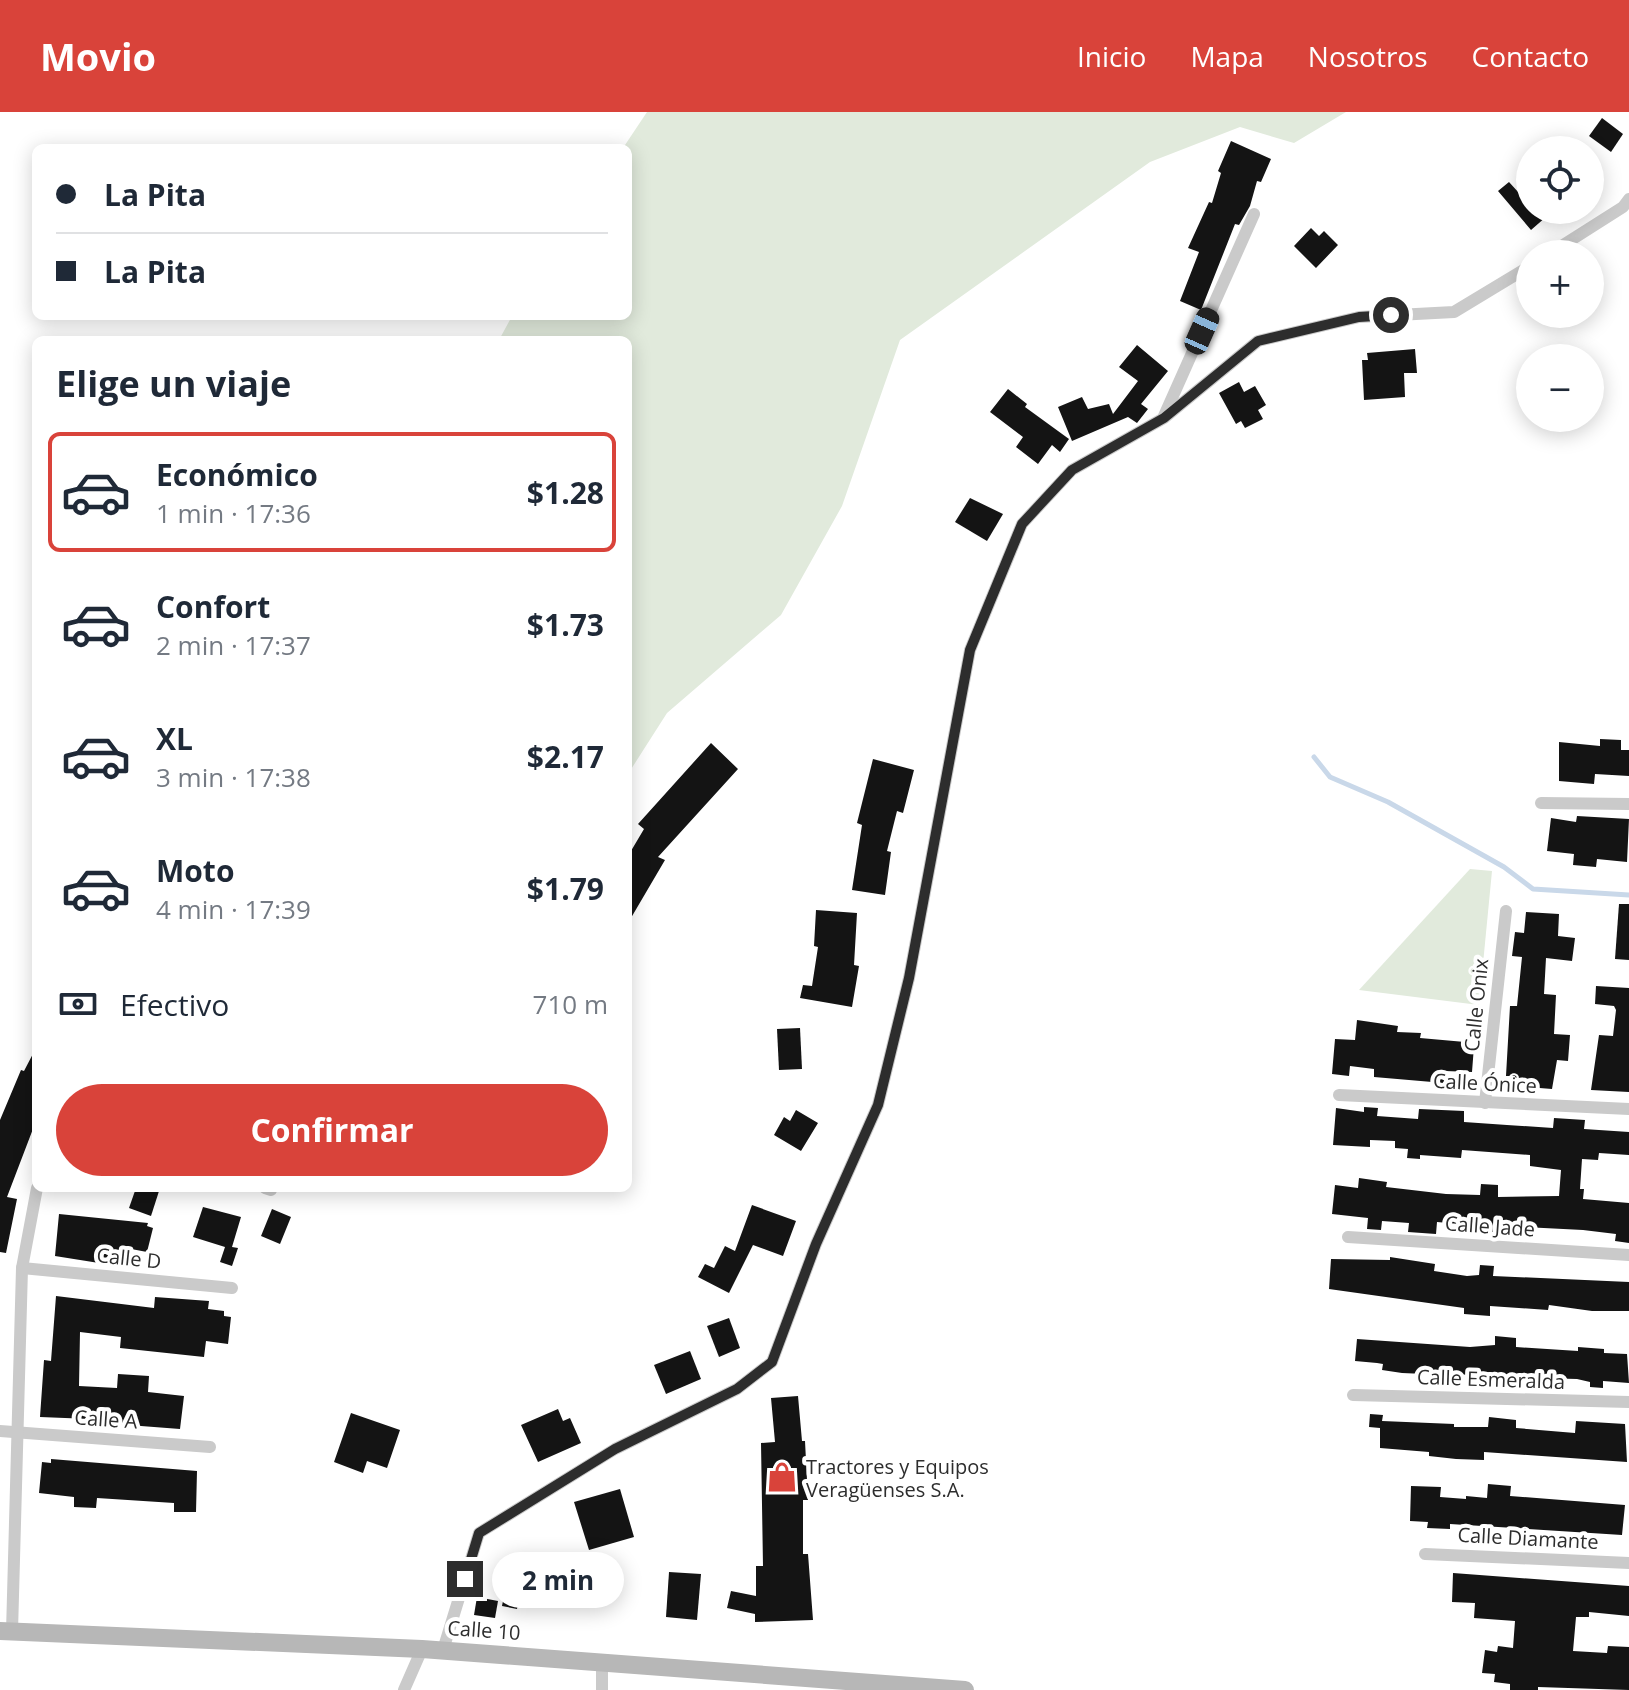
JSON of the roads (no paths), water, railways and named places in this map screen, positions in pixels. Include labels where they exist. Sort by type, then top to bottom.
[{"type":"main road","name":"Calle 10","points":[[6,1632],[443,1650],[965,1690]]},
{"type":"street","points":[[1571,240],[1623,207],[1629,199]]},
{"type":"street","points":[[1164,418],[1254,214]]},
{"type":"street","points":[[443,1650],[479,1533],[615,1449],[737,1389],[772,1362],[816,1244],[878,1105],[909,978],[970,650],[1022,524],[1072,470],[1164,418],[1258,341],[1359,317],[1454,312],[1516,274]]},
{"type":"street","points":[[1541,803],[1629,804]]},
{"type":"street","name":"Calle Onix","points":[[1485,1103],[1506,911]]},
{"type":"street","name":"Calle Ónice","points":[[1339,1095],[1629,1109]]},
{"type":"street","points":[[6,1632],[18,1433],[22,1268],[36,1192]]},
{"type":"street","name":"Calle Jade","points":[[1348,1237],[1629,1255]]},
{"type":"street","name":"Calle D","points":[[22,1268],[232,1288]]},
{"type":"street","name":"Calle Esmeralda","points":[[1353,1395],[1629,1402]]},
{"type":"street","name":"Calle A","points":[[0,1431],[210,1447]]},
{"type":"street","name":"Calle Diamante","points":[[1425,1554],[1629,1563]]},
{"type":"street","points":[[404,1690],[422,1649]]},
{"type":"street","points":[[602,1660],[602,1690]]},
{"type":"waterway","points":[[1314,757],[1330,777],[1388,802],[1504,867],[1533,889],[1629,895]]},
{"type":"place","name":"Tractores y Equipos Veragüenses S.A.","points":[[782,1477]]}]
